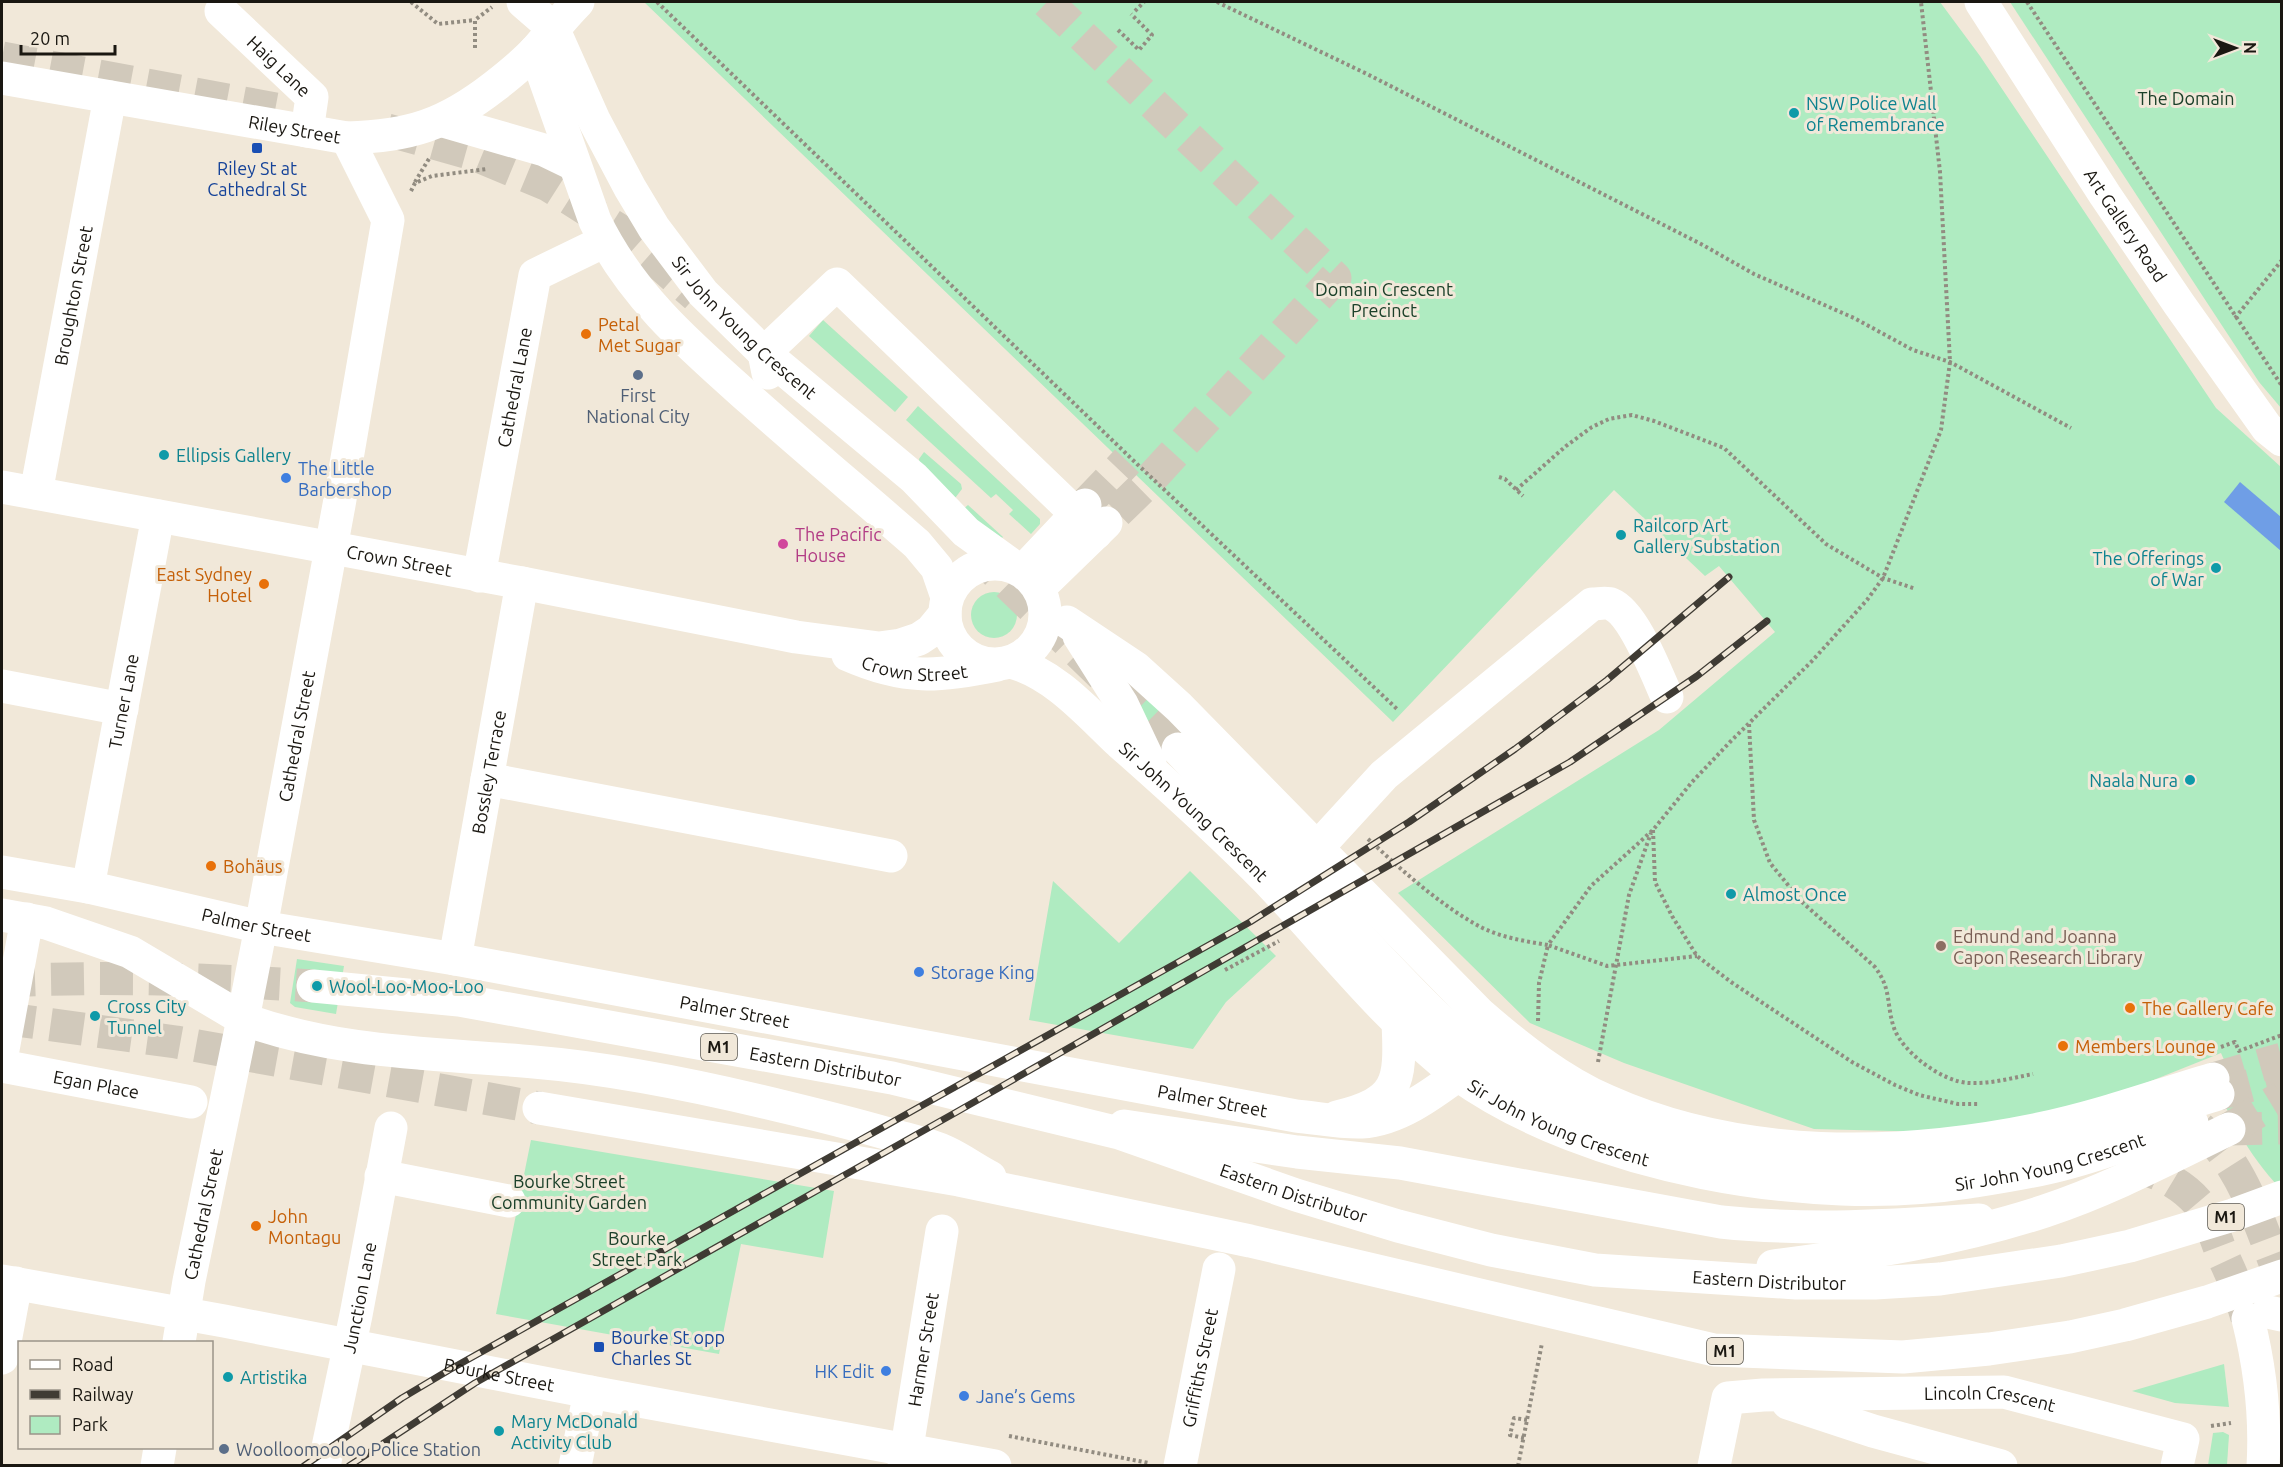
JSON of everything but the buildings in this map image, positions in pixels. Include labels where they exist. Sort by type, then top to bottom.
[{"type":"main road","points":[[524,2],[544,40],[573,164],[595,221],[605,241],[637,289],[670,326],[929,557],[942,578],[947,628],[953,641],[962,652],[974,660],[988,664],[1007,663],[1023,656],[1033,648],[1040,637],[1045,618],[1030,581],[1002,563],[979,565],[959,578],[946,606]]},
{"type":"main road","name":"Riley Street","points":[[2,78],[347,138],[398,134],[443,121],[492,88],[544,40],[578,2]]},
{"type":"main road","name":"Art Gallery Road","points":[[1981,2],[2105,195],[2179,304],[2267,428],[2282,440]]},
{"type":"main road","name":"Haig Lane","points":[[221,10],[312,97],[307,131]]},
{"type":"main road","name":"Sir John Young Crescent","points":[[544,40],[654,228],[703,293],[764,353],[914,478],[966,532],[1030,581],[1067,622]]},
{"type":"main road","name":"Broughton Street","points":[[36,493],[110,97]]},
{"type":"main road","points":[[443,121],[544,150],[573,164]]},
{"type":"main road","points":[[347,138],[388,220]]},
{"type":"main road","name":"Cathedral Street","points":[[181,1328],[261,927],[331,548],[388,220]]},
{"type":"main road","name":"Bossley Terrace","points":[[455,959],[487,779],[498,579],[549,268],[605,241]]},
{"type":"main road","points":[[858,494],[824,436],[770,378],[764,353],[837,284],[1091,519],[1030,581]]},
{"type":"main road","name":"Crown Street","points":[[2,487],[796,637],[879,648],[890,648],[919,639],[931,631],[946,606]]},
{"type":"main road","name":"Turner Lane","points":[[88,887],[158,516]]},
{"type":"main road","points":[[1318,847],[1384,775],[1592,604],[1610,604],[1623,612],[1645,648],[1667,698]]},
{"type":"main road","points":[[1067,622],[1091,654],[1122,704],[1157,776]]},
{"type":"main road","points":[[1067,622],[1115,652],[1153,683],[1494,1026],[1528,1052],[1605,1100],[1653,1118],[1711,1134],[1808,1148],[1890,1149],[2010,1135],[2069,1122],[2210,1114]]},
{"type":"main road","name":"Crown Street","points":[[796,637],[837,650],[878,668],[908,674],[953,674],[1007,663]]},
{"type":"main road","name":"Sir John Young Crescent","points":[[1007,663],[1028,667],[1056,685],[1157,776],[1267,881],[1398,1023],[1424,1048],[1458,1075],[1486,1093],[1548,1125],[1618,1150],[1725,1177],[1846,1190],[1907,1189],[1968,1182],[2066,1163],[2210,1114]]},
{"type":"main road","points":[[2,686],[122,709]]},
{"type":"main road","points":[[1178,749],[1441,1021],[1496,1066],[1519,1081],[1566,1106],[1598,1119],[1665,1140],[1736,1156],[1822,1166],[1889,1166],[1966,1160],[2037,1148],[2100,1131],[2210,1114]]},
{"type":"main road","points":[[487,779],[891,856]]},
{"type":"main road","name":"Palmer Street","points":[[2,872],[88,887],[261,927],[455,959],[1258,1110],[1363,1122],[1382,1118],[1417,1102],[1458,1075]]},
{"type":"main road","points":[[2,1055],[14,917],[46,922],[130,952],[243,1018],[277,1030],[330,1043],[418,1055],[537,1062],[593,1069],[740,1096],[860,1125],[938,1149],[1015,1191]]},
{"type":"main road","name":"Eastern Distributor","points":[[314,986],[459,1000],[892,1078],[1119,1133],[1296,1195],[1398,1226],[1491,1250],[1595,1270],[1796,1283],[1875,1283],[1940,1279],[2061,1261],[2175,1234],[2279,1198]]},
{"type":"main road","points":[[1328,1119],[1375,1106],[1389,1092],[1397,1075],[1399,1064],[1398,1023]]},
{"type":"main road","name":"Egan Place","points":[[2,1066],[191,1102]]},
{"type":"main road","name":"M1","points":[[539,1108],[1015,1191],[1250,1241],[1714,1350],[1903,1357],[1989,1349],[2070,1338],[2207,1302],[2282,1276]]},
{"type":"main road","points":[[1042,1114],[1298,1152],[1400,1163],[1683,1216],[1767,1227],[1887,1226],[1985,1219],[2045,1211]]},
{"type":"main road","points":[[1696,1277],[1915,1244],[2045,1211],[2099,1190],[2210,1114]]},
{"type":"main road","name":"Junction Lane","points":[[326,1456],[391,1128]]},
{"type":"main road","points":[[2066,1163],[2127,1164]]},
{"type":"main road","points":[[381,1176],[509,1201]]},
{"type":"main road","name":"Harmer Street","points":[[905,1457],[942,1232]]},
{"type":"main road","name":"Griffiths Street","points":[[1180,1466],[1219,1269]]},
{"type":"main road","points":[[2,1358],[8,1282]]},
{"type":"main road","name":"Bourke Street","points":[[8,1282],[181,1328],[349,1345],[905,1457],[995,1466]]},
{"type":"main road","points":[[2263,1466],[2259,1367],[2266,1316]]},
{"type":"main road","points":[[575,1466],[590,1392]]},
{"type":"main road","name":"Lincoln Crescent","points":[[1714,1466],[1728,1398],[1763,1395],[2004,1392],[2184,1439],[2177,1466]]},
{"type":"main road","name":"Lincoln Crescent","points":[[1763,1395],[1881,1433],[2001,1466]]},
{"type":"main road","points":[[2262,1406],[2282,1438]]},
{"type":"main road","points":[[157,1466],[160,1449]]},
{"type":"path","points":[[411,2],[438,24],[476,20],[497,2]]},
{"type":"path","points":[[657,2],[1137,464],[1397,709]]},
{"type":"path","points":[[1135,10],[1144,2]]},
{"type":"path","points":[[1217,2],[1367,74],[1701,244],[1754,274],[1854,318],[1913,350],[1950,362],[2071,428]]},
{"type":"path","points":[[1538,1010],[1539,983],[1548,945],[1591,886],[1653,830],[1692,782],[1813,660],[1867,600],[1883,578],[1941,430],[1950,362],[1940,172],[1921,2]]},
{"type":"path","points":[[2026,2],[2282,386]]},
{"type":"path","points":[[1118,30],[1138,50],[1152,35],[1131,14]]},
{"type":"path","points":[[476,20],[476,48]]},
{"type":"path","points":[[388,220],[406,200],[428,163]]},
{"type":"path","points":[[415,183],[432,176],[489,169]]},
{"type":"path","points":[[2236,317],[2282,260]]},
{"type":"path","points":[[1516,490],[1566,446],[1592,427],[1609,419],[1632,416],[1654,421],[1724,448],[1826,544],[1883,578],[1916,589]]},
{"type":"path","points":[[1498,477],[1505,479],[1523,496]]},
{"type":"path","points":[[1749,723],[1754,820],[1770,863],[1802,902],[1875,967],[1883,978],[1888,992],[1894,1028],[1904,1046],[1915,1057],[1942,1075],[1967,1083],[1992,1082],[2033,1074]]},
{"type":"path","points":[[1653,830],[1655,882],[1672,916],[1698,956],[1731,982],[1895,1086],[1919,1095],[1958,1104],[1988,1105]]},
{"type":"path","points":[[1606,1025],[1629,895],[1653,830]]},
{"type":"path","points":[[1362,833],[1418,884],[1478,926],[1515,939],[1548,945],[1607,966],[1698,956]]},
{"type":"path","points":[[1224,970],[1280,940]]},
{"type":"path","points":[[2226,1045],[2235,1042],[2239,1051],[2282,1035]]},
{"type":"path","points":[[1518,1466],[1524,1438],[1527,1420],[1514,1418],[1510,1435],[1524,1438]]},
{"type":"green space","name":"Domain Crescent Precinct","points":[[644,2],[1940,2],[1980,56],[2216,408],[2281,467],[2281,1189],[2248,1148],[2223,1102],[2210,1069],[2225,1062],[2221,1053],[2081,1109],[1934,1132],[1814,1129],[1624,1063],[1530,1023],[1398,893],[1659,730],[1775,632],[1719,566],[1705,576],[1614,490],[1393,722]]},
{"type":"green space","name":"The Domain","points":[[2010,2],[2281,2],[2281,408],[2259,382]]},
{"type":"green space","points":[[823,320],[908,397],[895,412],[809,336]]},
{"type":"green space","points":[[918,406],[1040,519],[1040,524],[1031,534],[1009,514],[1013,510],[996,494],[991,498],[906,420]]},
{"type":"green space","points":[[924,452],[961,484],[962,489],[952,502],[920,465],[919,459]]},
{"type":"green space","points":[[968,505],[1003,537],[961,511]]},
{"type":"green space","points":[[999,592],[1011,598],[1016,606],[1016,624],[1011,632],[1003,637],[989,638],[977,632],[972,624],[971,610],[977,598],[985,593]]},
{"type":"green space","points":[[1147,690],[1190,737],[1167,759],[1130,706]]},
{"type":"green space","points":[[1190,871],[1276,956],[1226,1002],[1193,1049],[1029,1020],[1053,881],[1119,943]]},
{"type":"green space","points":[[297,959],[344,966],[336,1014],[295,1007],[290,1003]]},
{"type":"green space","name":"Bourke Street Park","points":[[531,1140],[834,1191],[823,1258],[741,1244],[719,1354],[496,1314]]},
{"type":"green space","points":[[2224,1364],[2229,1407],[2175,1403],[2132,1391]]},
{"type":"green space","points":[[2223,1432],[2229,1435],[2227,1465],[2208,1465],[2213,1433]]},
{"type":"water","points":[[2240,482],[2281,517],[2281,551],[2224,502]]},
{"type":"tunnel","points":[[1047,2],[1335,278],[1146,484],[1106,523]]},
{"type":"tunnel","points":[[2,58],[286,111]]},
{"type":"tunnel","points":[[387,130],[473,154],[548,185],[627,235],[696,296]]},
{"type":"tunnel","points":[[1085,505],[1127,461]]},
{"type":"tunnel","points":[[973,550],[1178,749]]},
{"type":"tunnel","points":[[2,981],[158,979],[313,986]]},
{"type":"tunnel","points":[[2,1018],[176,1042],[539,1108]]},
{"type":"tunnel","points":[[2213,1079],[2282,1059]]},
{"type":"tunnel","points":[[2218,1094],[2282,1077]]},
{"type":"tunnel","points":[[2229,1129],[2282,1097]]},
{"type":"tunnel","points":[[2200,1128],[2216,1143],[2240,1179],[2282,1280]]},
{"type":"tunnel","points":[[2229,1129],[2282,1128]]},
{"type":"tunnel","points":[[2127,1164],[2149,1170],[2170,1180],[2197,1202],[2209,1221],[2247,1318]]},
{"type":"railway","points":[[304,1466],[402,1398],[449,1370],[1250,922],[1409,822],[1515,749],[1607,680],[1729,577]]},
{"type":"railway","points":[[349,1466],[475,1383],[953,1114],[1570,762],[1697,676],[1767,621]]},
{"type":"place","name":"NSW Police Wall of Remembrance","points":[[1794,113]]},
{"type":"place","name":"Riley St at Cathedral St","points":[[257,148]]},
{"type":"place","name":"Petal Met Sugar","points":[[586,334]]},
{"type":"place","name":"First National City","points":[[638,375]]},
{"type":"place","name":"Ellipsis Gallery","points":[[164,455]]},
{"type":"place","name":"The Little Barbershop","points":[[286,478]]},
{"type":"place","name":"Railcorp Art Gallery Substation","points":[[1621,535]]},
{"type":"place","name":"The Pacific House","points":[[783,544]]},
{"type":"place","name":"The Offerings of War","points":[[2216,568]]},
{"type":"place","name":"East Sydney Hotel","points":[[264,584]]},
{"type":"place","name":"Naala Nura","points":[[2190,780]]},
{"type":"place","name":"Bohäus","points":[[211,866]]},
{"type":"place","name":"Almost Once","points":[[1731,894]]},
{"type":"place","name":"Edmund and Joanna Capon Research Library","points":[[1941,946]]},
{"type":"place","name":"Storage King","points":[[919,972]]},
{"type":"place","name":"Wool-Loo-Moo-Loo","points":[[317,986]]},
{"type":"place","name":"The Gallery Cafe","points":[[2130,1008]]},
{"type":"place","name":"Cross City Tunnel","points":[[95,1016]]},
{"type":"place","name":"Members Lounge","points":[[2063,1046]]},
{"type":"place","name":"John Montagu","points":[[256,1226]]},
{"type":"place","name":"Bourke St opp Charles St","points":[[599,1347]]},
{"type":"place","name":"HK Edit","points":[[886,1371]]},
{"type":"place","name":"Artistika","points":[[228,1377]]},
{"type":"place","name":"Jane’s Gems","points":[[964,1396]]},
{"type":"place","name":"Mary McDonald Activity Club","points":[[499,1431]]},
{"type":"place","name":"Woolloomooloo Police Station","points":[[224,1449]]},
{"type":"park label","name":"Bourke Street Community Garden","points":[[569,1191]]}]
